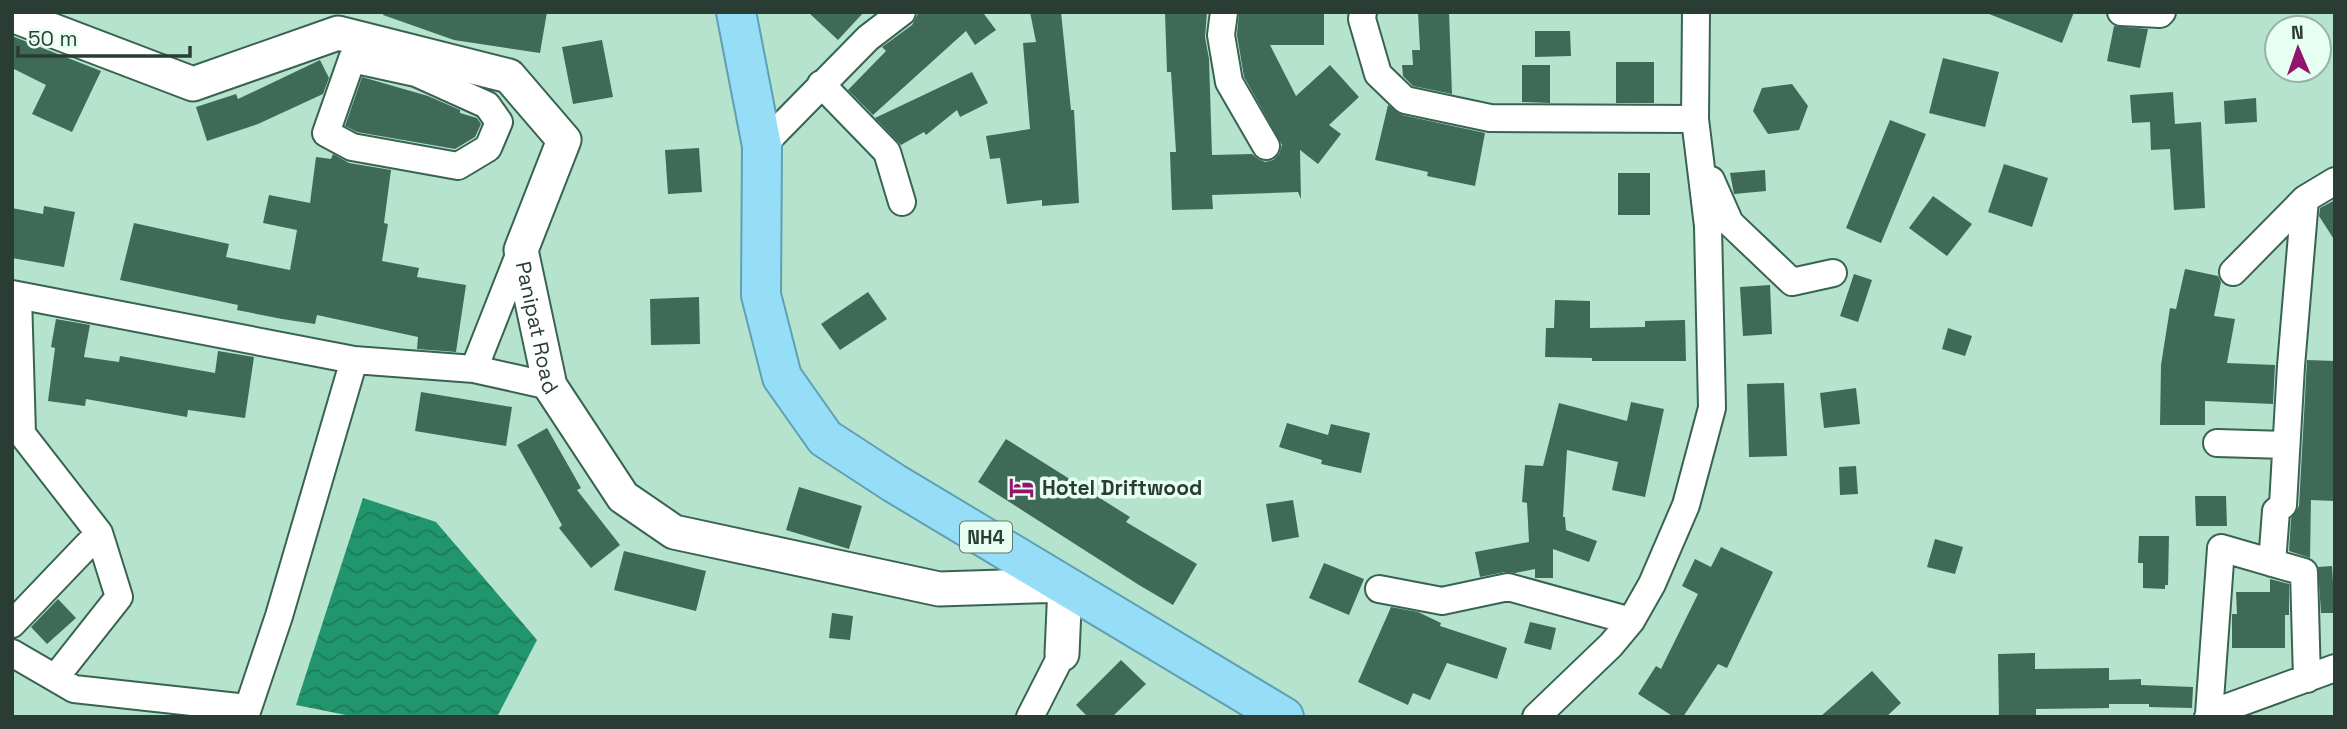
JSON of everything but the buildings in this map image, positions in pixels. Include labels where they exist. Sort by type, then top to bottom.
[{"type":"highway","name":"NH4","points":[[736,12],[762,146],[761,295],[782,377],[825,438],[894,483],[1284,717]]},
{"type":"street","points":[[762,146],[868,38],[902,12]]},
{"type":"street","points":[[1224,12],[1221,35],[1229,82],[1266,146]]},
{"type":"street","points":[[1363,12],[1362,19],[1378,74],[1405,100],[1490,117],[1695,119]]},
{"type":"street","points":[[1536,717],[1611,645],[1631,621],[1652,584],[1686,505],[1712,408],[1708,226],[1695,119],[1696,12]]},
{"type":"street","points":[[2121,12],[2162,12]]},
{"type":"street","name":"Panipat Road","points":[[12,15],[193,84],[338,33],[420,63],[509,76],[564,140],[521,250],[550,386],[623,497],[674,532],[939,589],[1065,584]]},
{"type":"street","points":[[352,60],[420,63],[487,105],[499,122],[488,148],[458,166],[352,147],[326,133],[352,60]]},
{"type":"street","points":[[821,84],[887,152],[902,202]]},
{"type":"street","points":[[1699,152],[1730,223],[1792,282],[1833,273]]},
{"type":"street","points":[[2233,272],[2305,199],[2335,181]]},
{"type":"street","points":[[2272,563],[2276,511],[2283,505],[2305,199]]},
{"type":"street","points":[[474,369],[521,250]]},
{"type":"street","points":[[55,678],[119,597],[99,533],[22,434],[15,295],[354,360],[474,369],[550,386]]},
{"type":"street","points":[[12,653],[74,689],[246,712],[279,616],[354,360]]},
{"type":"street","points":[[2217,443],[2286,445]]},
{"type":"street","points":[[12,624],[99,533]]},
{"type":"street","points":[[2307,679],[2304,572],[2221,548],[2208,715],[2307,679],[2335,668]]},
{"type":"street","points":[[1030,717],[1062,654],[1065,584]]},
{"type":"street","points":[[1379,589],[1442,601],[1508,587],[1631,621]]},
{"type":"water","points":[[363,498],[436,522],[537,640],[497,717],[356,717],[296,705]]},
{"type":"place","name":"Hotel Driftwood","points":[[1022,487]]}]
